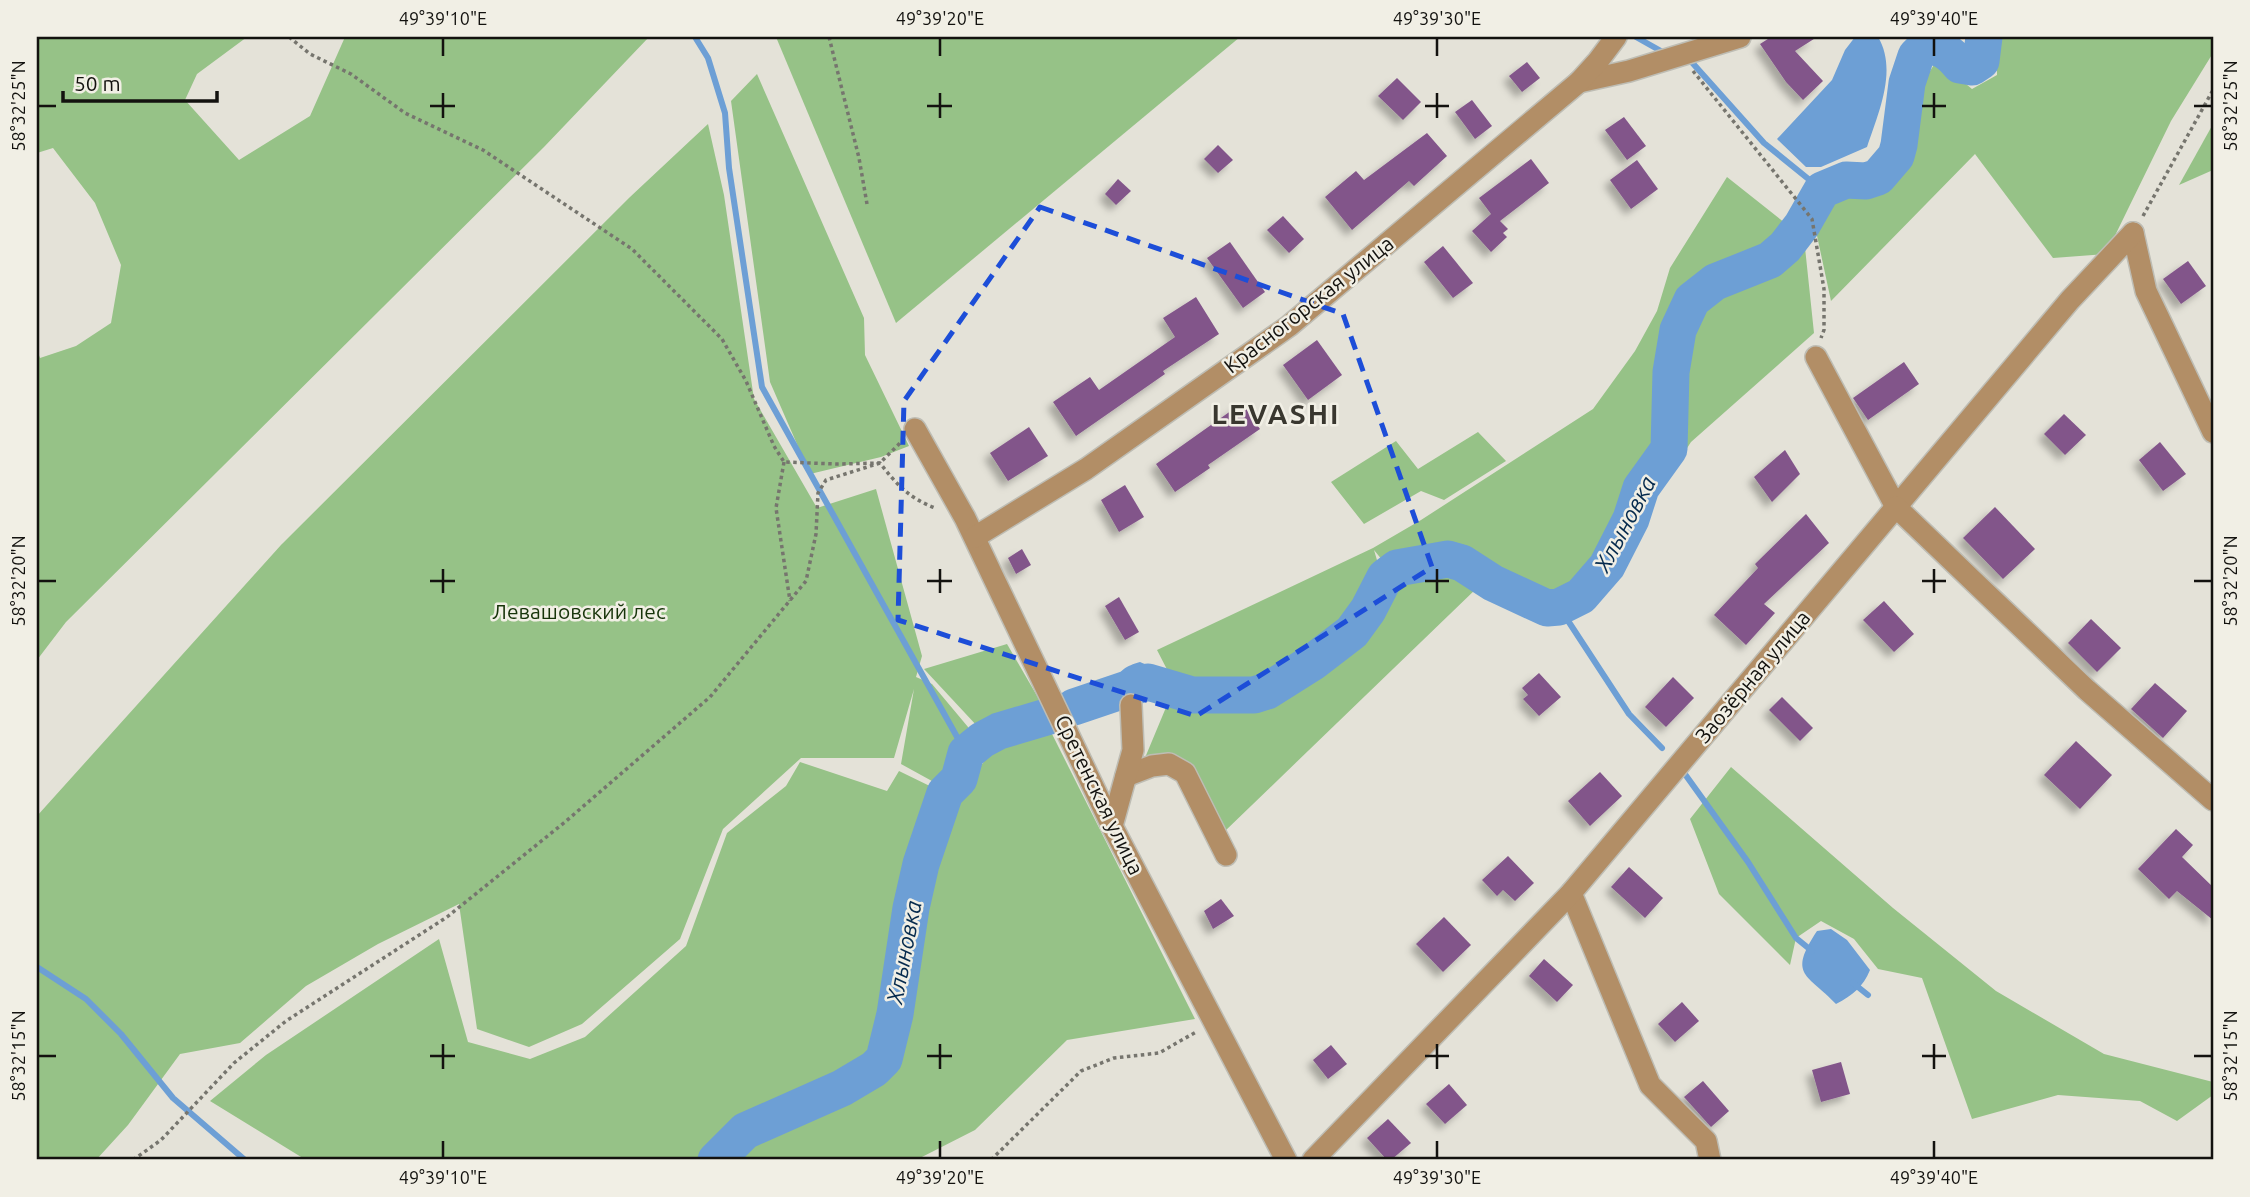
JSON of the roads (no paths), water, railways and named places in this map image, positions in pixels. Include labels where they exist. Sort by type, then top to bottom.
[{"type":"street","name":"Красногорская улица","points":[[970,528],[1086,469],[1289,326],[1579,82],[1616,37]]},
{"type":"street","points":[[1579,82],[1629,71],[1741,37]]},
{"type":"street","name":"Заозёрная улица","points":[[1313,1160],[1571,893],[2070,300],[2133,233],[2146,291],[2213,432]]},
{"type":"street","points":[[1816,357],[1896,507],[2087,690],[2213,800]]},
{"type":"street","name":"Сретенская улица","points":[[915,429],[970,528],[1112,826],[1286,1160]]},
{"type":"street","points":[[1112,826],[1133,750],[1131,705]]},
{"type":"street","points":[[1126,776],[1152,766],[1169,764],[1185,773],[1226,855]]},
{"type":"street","points":[[1571,893],[1650,1085],[1706,1141],[1710,1160]]},
{"type":"water","points":[[1855,37],[1878,37],[1886,63],[1881,106],[1867,147],[1821,167],[1806,167],[1777,139],[1832,80],[1845,50]]},
{"type":"water","points":[[1140,662],[1150,667],[1154,677],[1162,677],[1162,687],[1132,691],[1116,697],[1102,697],[1092,682],[1114,684],[1124,669]]},
{"type":"water","points":[[1831,929],[1847,940],[1870,970],[1857,990],[1836,1004],[1810,980],[1802,966],[1803,957],[1817,931]]},
{"type":"waterway","points":[[695,37],[708,58],[725,113],[729,168],[762,387],[966,753]]},
{"type":"waterway","points":[[1636,37],[1668,55]]},
{"type":"waterway","name":"Хлыновка","points":[[1074,707],[1148,682],[1192,695],[1254,695],[1267,691],[1313,662],[1352,632],[1368,610],[1385,577],[1397,568],[1448,559],[1462,563],[1493,583],[1547,608],[1559,607],[1581,596],[1607,566],[1631,519],[1641,488],[1669,449],[1671,372],[1678,330],[1692,300],[1715,282],[1770,260],[1785,247],[1802,225],[1822,190],[1846,180],[1866,181],[1878,177],[1896,156],[1907,83],[1916,56],[1926,46],[1932,47],[1945,51],[1960,65],[1972,67],[1981,61],[1984,37]]},
{"type":"waterway","points":[[1688,58],[1764,143],[1822,190]]},
{"type":"waterway","points":[[1559,607],[1629,714],[1662,748]]},
{"type":"waterway","name":"Хлыновка","points":[[716,1160],[745,1131],[842,1088],[874,1069],[884,1059],[895,1014],[911,908],[921,864],[945,793],[959,779],[966,753],[982,740],[999,731],[1053,715]]},
{"type":"waterway","points":[[1682,770],[1748,862],[1796,938],[1812,951]]},
{"type":"waterway","points":[[37,967],[86,999],[121,1034],[173,1098],[245,1160]]},
{"type":"waterway","points":[[1853,983],[1868,995]]},
{"type":"district","name":"LEVASHI","points":[[1276,414]]},
{"type":"park label","name":"Левашовский лес","points":[[579,612]]}]
